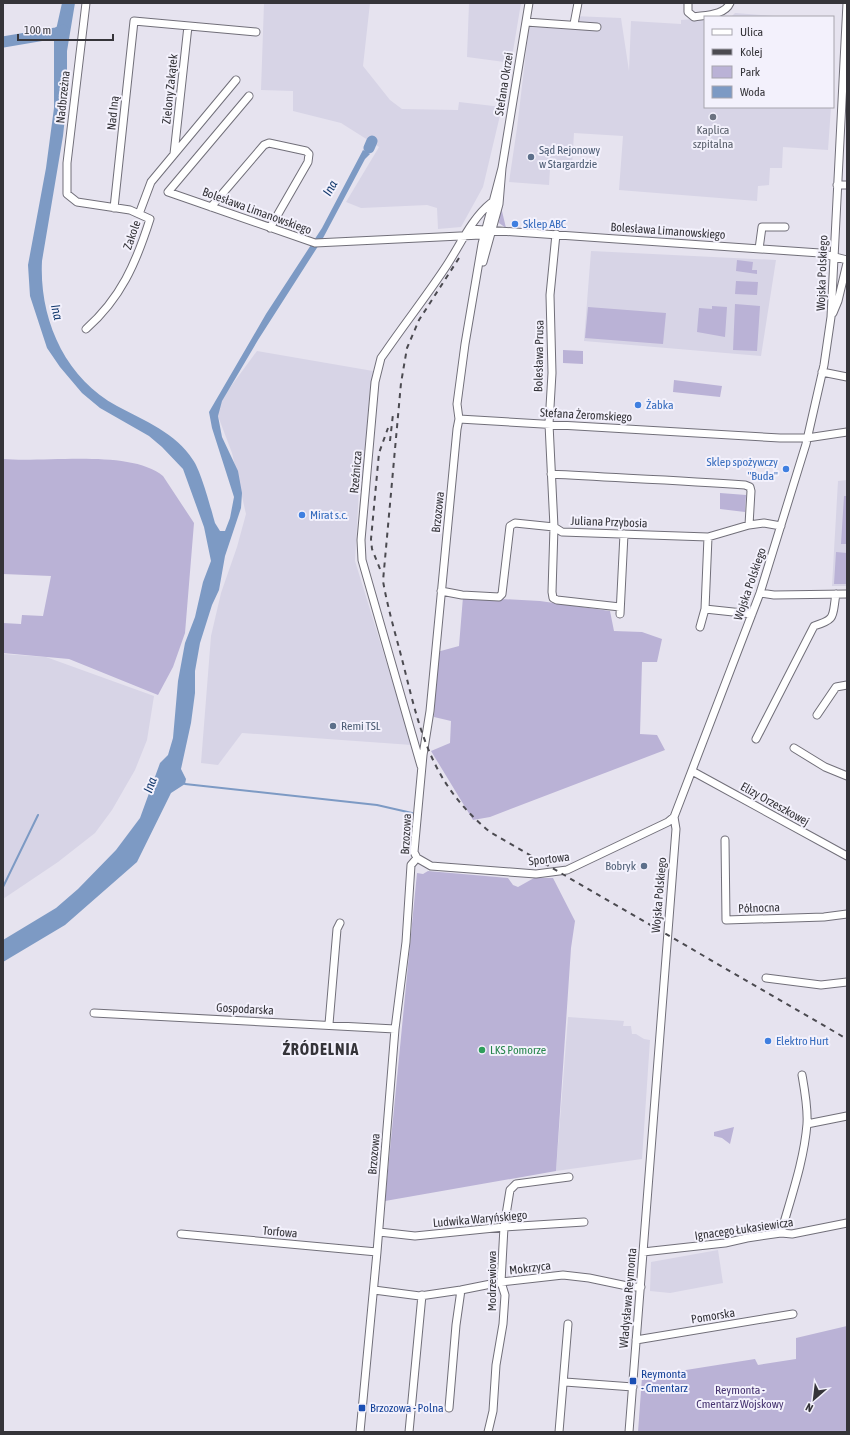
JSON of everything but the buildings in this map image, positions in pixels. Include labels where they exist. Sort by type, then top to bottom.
[{"type":"street","name":"Nadbrzeżna","points":[[67,194],[67,162],[86,3]]},
{"type":"street","name":"Stefana Okrzei","points":[[490,230],[491,203],[502,168],[529,3]]},
{"type":"street","points":[[574,24],[578,3]]},
{"type":"street","points":[[688,3],[688,12],[694,16],[720,12],[725,10],[730,3]]},
{"type":"street","name":"Wojska Polskiego","points":[[650,1166],[676,829],[674,817],[760,593],[807,438],[822,372],[832,316],[836,185],[843,102],[846,3]]},
{"type":"street","name":"Nad Iną","points":[[114,208],[134,21],[188,26]]},
{"type":"street","points":[[526,22],[574,24],[597,27]]},
{"type":"street","points":[[188,26],[256,32]]},
{"type":"street","name":"Zielony Zakątek","points":[[174,154],[188,26]]},
{"type":"street","points":[[139,214],[151,182],[236,80]]},
{"type":"street","name":"Bolesława Limanowskiego","points":[[248,96],[168,192],[306,242],[326,243],[466,236],[481,235],[490,230]]},
{"type":"street","points":[[212,207],[264,145],[273,142],[306,152],[309,154],[308,162],[270,228]]},
{"type":"street","name":"Stefana Okrzei","points":[[490,230],[502,186],[502,168]]},
{"type":"street","points":[[836,185],[847,185]]},
{"type":"street","name":"Zakole","points":[[67,194],[77,202],[130,210],[150,219],[142,246],[126,281],[102,314],[86,328]]},
{"type":"street","name":"Rzeźnicza","points":[[422,770],[362,560],[361,533],[375,382],[381,358],[484,209],[491,203]]},
{"type":"street","points":[[759,249],[762,226],[785,227]]},
{"type":"street","name":"Bolesława Limanowskiego","points":[[470,229],[820,253],[847,260]]},
{"type":"street","name":"Brzozowa","points":[[360,1432],[374,1290],[395,1029],[406,942],[411,865],[417,858],[414,852],[422,770],[430,711],[459,419],[457,404],[464,344],[476,285],[482,244],[490,230]]},
{"type":"street","name":"Bolesława Prusa","points":[[556,234],[550,295],[552,373],[549,424],[554,527],[552,540],[553,598],[557,600],[620,611],[624,534]]},
{"type":"street","points":[[832,316],[838,301],[847,263]]},
{"type":"street","points":[[822,372],[847,376]]},
{"type":"street","name":"Stefana Żeromskiego","points":[[459,419],[728,436],[807,438],[847,432]]},
{"type":"street","points":[[551,474],[648,478],[745,485],[750,487],[751,491],[749,525]]},
{"type":"street","name":"Juliana Przybosia","points":[[441,591],[462,595],[499,597],[502,594],[510,526],[515,523],[554,527],[562,532],[708,537],[749,525],[764,523],[781,526]]},
{"type":"street","points":[[700,627],[705,609],[708,537]]},
{"type":"street","points":[[760,593],[774,595],[847,594]]},
{"type":"street","points":[[756,739],[814,626],[827,622],[832,616],[836,594]]},
{"type":"street","points":[[705,609],[752,614]]},
{"type":"street","points":[[817,715],[836,687],[847,685]]},
{"type":"street","points":[[794,748],[825,767],[847,776]]},
{"type":"street","name":"Elizy Orzeszkowej","points":[[692,771],[847,856]]},
{"type":"street","name":"Sportowa","points":[[417,858],[432,866],[536,874],[567,870],[668,822],[674,817]]},
{"type":"street","name":"Północna","points":[[725,840],[726,920],[824,917],[847,914]]},
{"type":"street","points":[[330,1024],[338,929],[340,922]]},
{"type":"street","points":[[766,978],[821,985],[847,982]]},
{"type":"street","name":"Gospodarska","points":[[94,1013],[330,1024],[395,1029]]},
{"type":"street","points":[[781,1233],[804,1150],[807,1124],[802,1075]]},
{"type":"street","points":[[807,1124],[847,1116]]},
{"type":"street","name":"Władysława Reymonta","points":[[629,1432],[650,1166]]},
{"type":"street","name":"Modrzewiowa","points":[[488,1432],[493,1411],[496,1365],[503,1324],[505,1295],[501,1282],[504,1227],[510,1190],[516,1184],[569,1177]]},
{"type":"street","name":"Ludwika Waryńskiego","points":[[379,1232],[415,1236],[504,1227],[584,1222]]},
{"type":"street","name":"Ignacego Łukasiewicza","points":[[643,1252],[725,1243],[781,1233],[792,1234],[847,1223]]},
{"type":"street","name":"Torfowa","points":[[181,1234],[377,1252]]},
{"type":"street","name":"Mokrzyca","points":[[374,1290],[422,1295],[461,1290],[501,1282],[563,1275],[589,1278],[632,1287],[641,1287]]},
{"type":"street","points":[[449,1408],[456,1325],[461,1290]]},
{"type":"street","points":[[409,1432],[422,1295]]},
{"type":"street","name":"Pomorska","points":[[636,1340],[793,1314]]},
{"type":"street","points":[[559,1432],[565,1382],[568,1324]]},
{"type":"street","points":[[565,1382],[633,1387]]},
{"type":"shaded area","points":[[264,3],[370,3],[363,66],[390,100],[402,109],[458,110],[459,102],[502,107],[483,187],[461,227],[438,229],[437,208],[427,205],[361,208],[346,202],[379,147],[341,123],[293,111],[293,91],[261,90]]},
{"type":"shaded area","points":[[469,3],[521,3],[511,63],[467,57]]},
{"type":"shaded area","points":[[735,13],[773,16],[732,16]]},
{"type":"shaded area","points":[[573,16],[621,18],[629,71],[631,21],[681,24],[681,20],[704,18],[704,108],[831,108],[828,150],[783,147],[782,168],[770,168],[769,185],[758,186],[757,201],[619,190],[623,136],[574,133],[572,166],[557,165],[554,169],[550,169],[549,185],[509,182],[529,27],[571,27]]},
{"type":"shaded area","points":[[591,251],[776,260],[761,356],[584,341]]},
{"type":"shaded area","points":[[257,351],[373,371],[363,477],[359,489],[355,561],[412,745],[242,733],[218,765],[201,763],[211,636],[221,593],[237,547],[246,514],[232,453],[215,408]]},
{"type":"shaded area","points":[[847,480],[847,586],[832,586],[838,481]]},
{"type":"shaded area","points":[[3,654],[46,657],[154,696],[147,740],[135,770],[112,810],[95,833],[58,862],[3,899]]},
{"type":"shaded area","points":[[568,1017],[624,1021],[623,1026],[631,1026],[632,1034],[636,1034],[644,1039],[650,1040],[642,1159],[556,1171]]},
{"type":"shaded area","points":[[718,1250],[723,1283],[670,1293],[650,1291],[651,1262]]},
{"type":"green space","points":[[501,207],[506,228],[499,223]]},
{"type":"green space","points":[[737,260],[753,262],[752,270],[757,270],[757,274],[736,271]]},
{"type":"green space","points":[[736,281],[758,282],[757,295],[735,294]]},
{"type":"green space","points":[[735,304],[760,306],[757,351],[733,350]]},
{"type":"green space","points":[[712,306],[727,307],[725,337],[697,332],[699,308],[712,309]]},
{"type":"green space","points":[[588,307],[666,313],[663,344],[585,338]]},
{"type":"green space","points":[[563,350],[583,351],[583,364],[563,363]]},
{"type":"green space","points":[[674,380],[722,386],[720,397],[673,392]]},
{"type":"green space","points":[[3,459],[109,460],[130,463],[148,468],[163,476],[194,523],[185,633],[173,667],[158,695],[69,659],[3,653],[3,623],[21,624],[22,615],[43,616],[51,576],[3,574]]},
{"type":"green space","points":[[720,493],[746,495],[745,512],[720,509]]},
{"type":"green space","points":[[844,496],[847,496],[847,544],[841,544]]},
{"type":"green space","points":[[836,552],[847,553],[847,584],[834,584]]},
{"type":"green space","points":[[463,597],[540,601],[610,611],[614,631],[642,632],[662,639],[657,662],[642,662],[640,734],[657,735],[665,750],[490,817],[473,820],[431,751],[450,743],[451,721],[434,717],[437,652],[459,646]]},
{"type":"green space","name":"LKS Pomorze","points":[[428,871],[508,878],[513,885],[518,887],[534,878],[553,878],[575,921],[571,948],[556,1171],[385,1201],[417,873],[423,874]]},
{"type":"green space","points":[[734,1127],[730,1144],[722,1138],[714,1136],[714,1132]]},
{"type":"green space","name":"Reymonta - Cmentarz Wojskowy","points":[[847,1326],[847,1432],[638,1432],[642,1377],[755,1359],[758,1365],[796,1359],[796,1338]]},
{"type":"water","points":[[62,3],[75,3],[67,51],[67,98],[63,136],[42,261],[42,283],[45,304],[51,325],[59,345],[83,380],[99,394],[117,406],[159,428],[178,442],[186,451],[196,465],[206,490],[215,523],[220,531],[225,531],[230,518],[234,497],[212,428],[209,412],[266,314],[322,228],[363,150],[370,154],[365,159],[322,240],[258,340],[222,401],[218,416],[222,437],[238,471],[242,493],[241,508],[225,556],[219,590],[212,605],[200,643],[195,671],[195,693],[191,723],[181,769],[186,779],[185,784],[171,793],[137,862],[65,925],[3,962],[3,940],[56,908],[78,889],[116,850],[140,818],[160,763],[168,755],[173,738],[178,681],[185,643],[195,617],[203,582],[211,561],[204,527],[183,469],[149,436],[100,408],[82,393],[60,367],[47,348],[30,296],[28,265],[46,168],[54,108],[54,39]]},
{"type":"waterway","points":[[3,42],[56,33],[63,30]]},
{"type":"waterway","name":"Ina","points":[[369,148],[372,141]]},
{"type":"waterway","points":[[185,784],[377,805],[412,813]]},
{"type":"waterway","points":[[3,887],[38,815]]},
{"type":"railway","points":[[459,258],[419,320],[407,348],[401,383],[383,581],[390,614],[417,715],[432,758],[442,777],[455,796],[490,832],[847,1039]]},
{"type":"railway","points":[[390,441],[393,414]]},
{"type":"railway","points":[[380,569],[372,549],[371,539],[379,453],[388,428]]},
{"type":"place","name":"Kaplica szpitalna","points":[[713,117]]},
{"type":"place","name":"Sąd Rejonowy w Stargardzie","points":[[531,157]]},
{"type":"place","name":"Sklep ABC","points":[[515,224]]},
{"type":"place","name":"Żabka","points":[[638,405]]},
{"type":"place","name":"Sklep spożywczy \"Buda\"","points":[[786,469]]},
{"type":"place","name":"Mirat s.c.","points":[[302,515]]},
{"type":"place","name":"Remi TSL","points":[[333,726]]},
{"type":"place","name":"Bobryk","points":[[644,866]]},
{"type":"place","name":"Elektro Hurt","points":[[768,1041]]},
{"type":"place","name":"LKS Pomorze","points":[[482,1050]]},
{"type":"place","name":"Reymonta - Cmentarz","points":[[633,1381]]},
{"type":"place","name":"Brzozowa - Polna","points":[[362,1408]]},
{"type":"district","name":"ŹRÓDELNIA","points":[[321,1049]]}]
